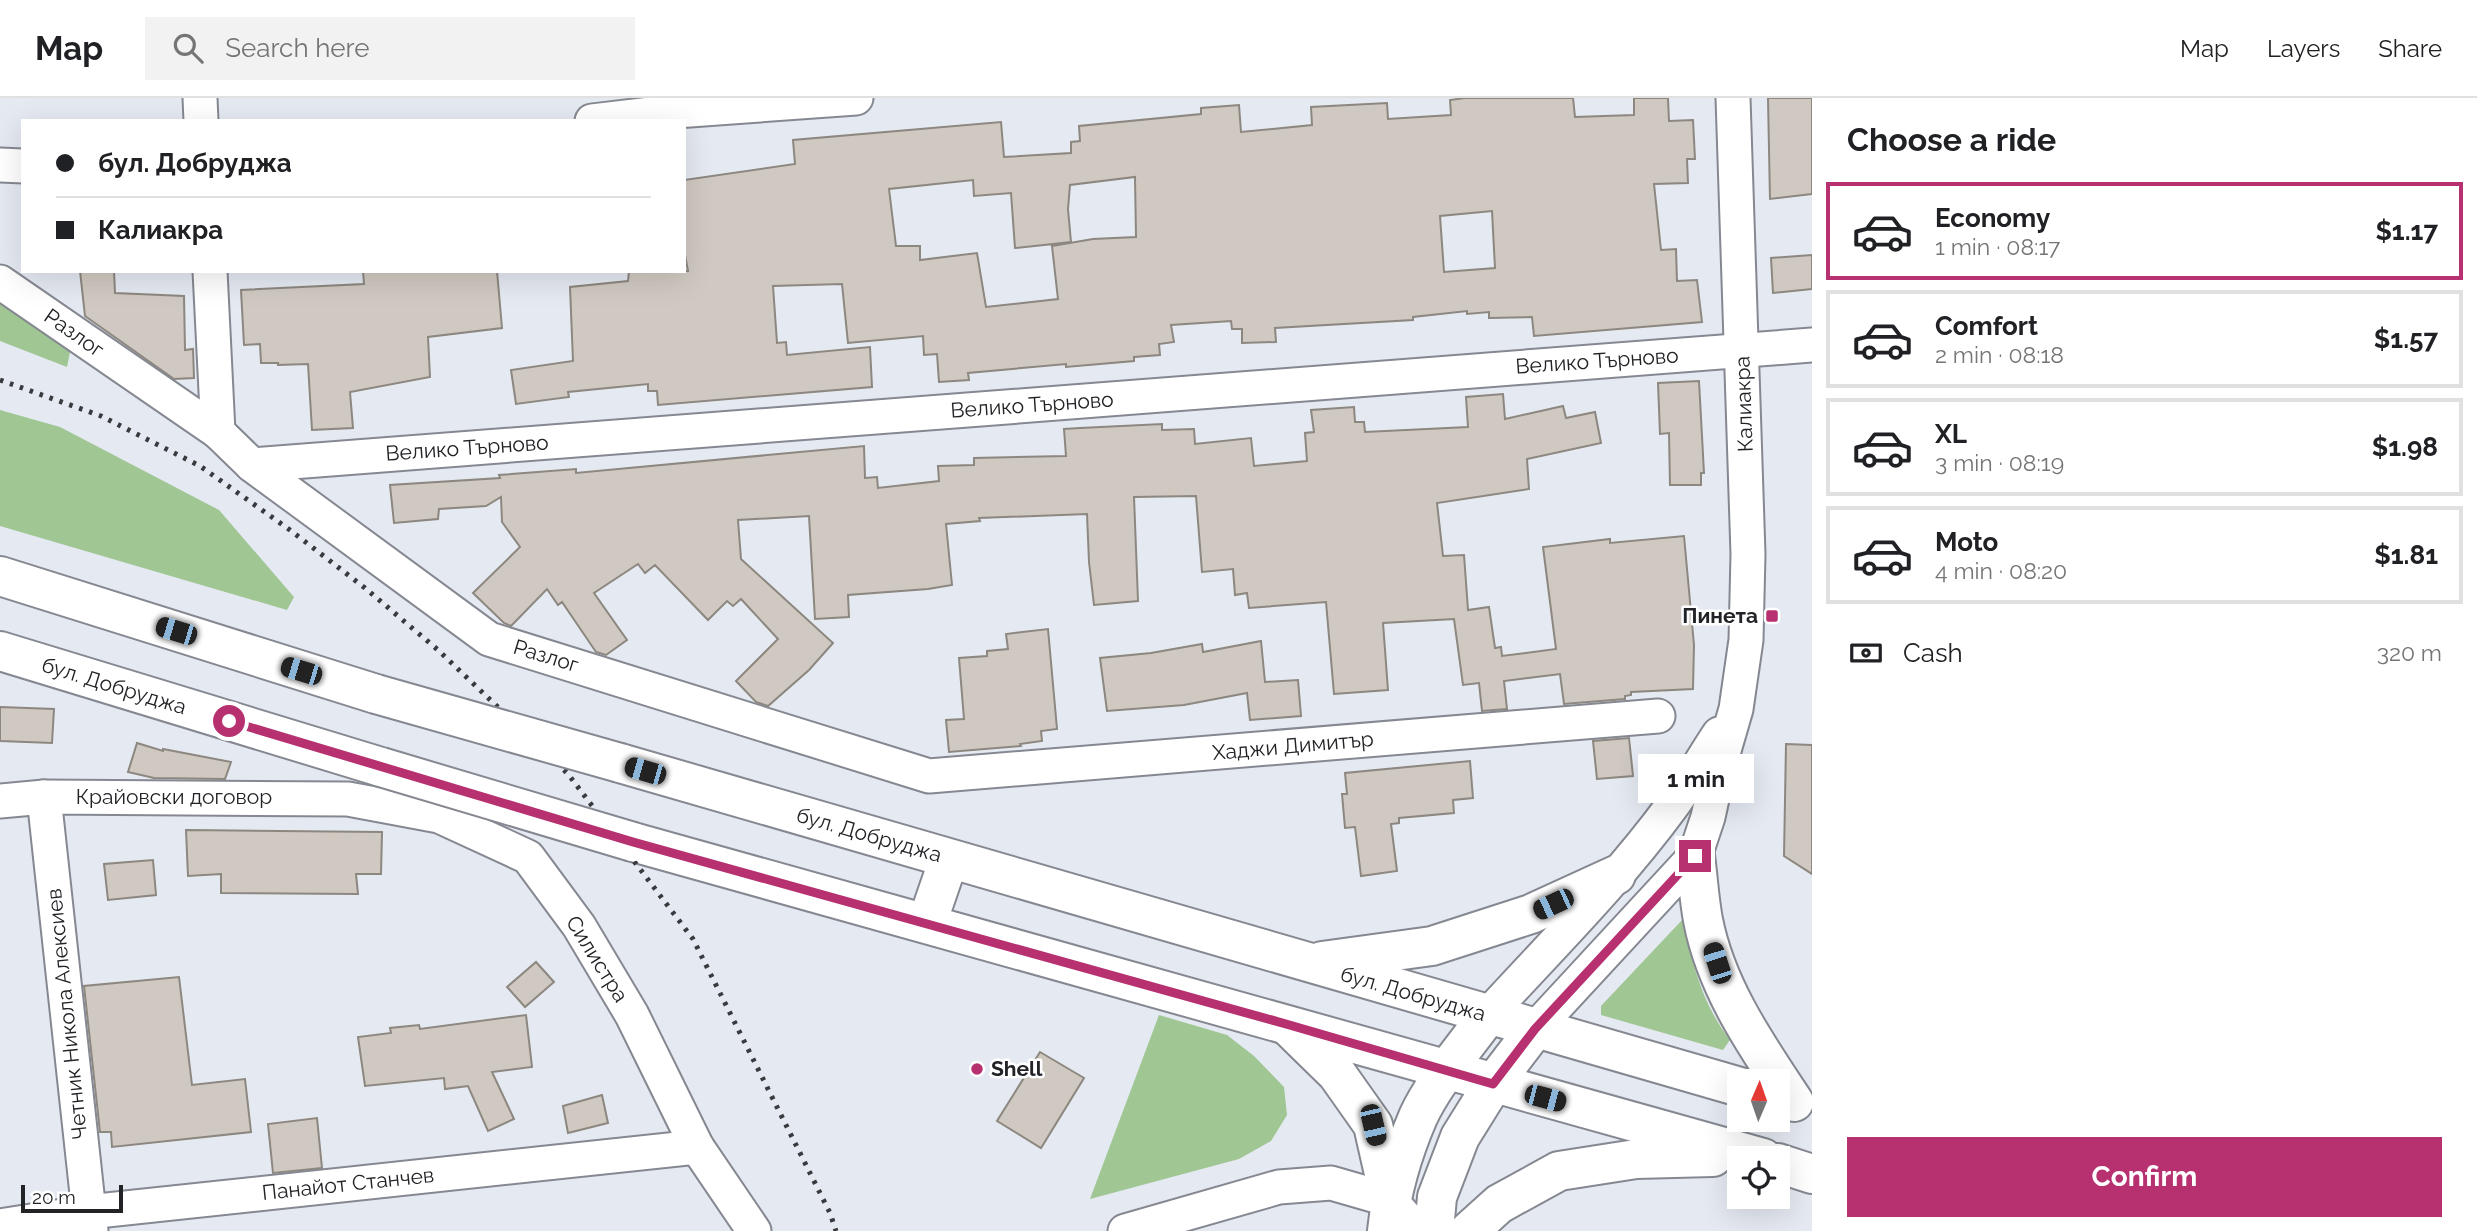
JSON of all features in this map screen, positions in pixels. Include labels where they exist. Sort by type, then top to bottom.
[{"type":"main road","name":"бул. Добруджа","points":[[0,576],[376,694],[1727,1083]]},
{"type":"main road","name":"бул. Добруджа","points":[[0,651],[633,842],[1727,1149]]},
{"type":"main road","points":[[1695,856],[1703,922],[1723,983],[1749,1034],[1795,1103]]},
{"type":"main road","points":[[926,923],[949,859]]},
{"type":"main road","points":[[1307,964],[1432,946],[1531,914],[1616,875]]},
{"type":"main road","points":[[1389,1216],[1418,1116],[1488,1015]]},
{"type":"main road","points":[[1286,1024],[1337,1074],[1373,1125],[1389,1216]]},
{"type":"main road","points":[[1434,1231],[1437,1197],[1460,1137],[1493,1084],[1535,1029]]},
{"type":"main road","points":[[1469,1231],[1499,1204],[1559,1171],[1636,1159],[1727,1159]]},
{"type":"main road","name":"бул. Добруджа","points":[[1790,1167],[1812,1174]]},
{"type":"street","points":[[200,98],[201,119]]},
{"type":"street","points":[[602,119],[676,105],[856,98]]},
{"type":"street","name":"Калиакра","points":[[1535,1029],[1695,856],[1736,709],[1746,640],[1748,567],[1733,98]]},
{"type":"street","points":[[0,165],[21,166]]},
{"type":"street","points":[[210,273],[218,432]]},
{"type":"street","name":"Разлог","points":[[0,282],[218,432],[252,465],[489,639],[929,776]]},
{"type":"street","name":"Велико Търново","points":[[252,465],[1812,345]]},
{"type":"street","name":"Калиакра","points":[[1488,1015],[1616,875],[1673,804],[1736,709]]},
{"type":"street","name":"Хаджи Димитър","points":[[929,776],[1658,716]]},
{"type":"street","name":"Крайовски договор","points":[[0,801],[44,797],[348,799]]},
{"type":"street","name":"Четник Никола Алексиев","points":[[44,797],[89,1221]]},
{"type":"street","name":"Силистра","points":[[348,799],[439,816],[528,857],[579,926],[632,1015],[697,1147],[754,1231]]},
{"type":"street","name":"Панайот Станчев","points":[[0,1226],[89,1221],[697,1147]]},
{"type":"street","points":[[1125,1231],[1279,1187],[1331,1183],[1389,1216],[1410,1222],[1415,1231]]},
{"type":"green space","points":[[0,296],[71,347],[67,367],[0,341]]},
{"type":"green space","points":[[0,410],[60,427],[219,510],[294,597],[287,610],[0,526]]},
{"type":"green space","points":[[1683,919],[1694,967],[1705,997],[1730,1040],[1723,1050],[1601,1015],[1601,1006]]},
{"type":"green space","points":[[1159,1015],[1227,1035],[1254,1056],[1284,1087],[1287,1115],[1271,1141],[1239,1159],[1090,1199]]},
{"type":"building","points":[[1465,98],[1573,98],[1575,117],[1634,115],[1634,98],[1668,98],[1669,121],[1693,120],[1695,159],[1687,159],[1688,183],[1654,184],[1661,250],[1676,249],[1677,281],[1697,280],[1702,322],[1534,336],[1532,317],[1489,318],[1489,312],[1467,314],[1467,311],[1413,317],[1413,320],[1275,328],[1276,342],[1242,343],[1242,329],[1232,329],[1231,321],[1171,325],[1174,342],[1159,344],[1160,355],[1134,357],[1134,361],[968,373],[969,380],[939,382],[937,354],[924,355],[923,336],[848,343],[842,284],[773,286],[777,343],[786,342],[787,355],[870,347],[872,387],[658,405],[657,391],[648,391],[648,384],[568,392],[569,397],[516,404],[511,370],[573,361],[570,287],[628,281],[629,273],[686,273],[686,180],[795,164],[793,140],[1001,122],[1004,157],[1071,153],[1071,142],[1080,141],[1079,126],[1201,114],[1201,108],[1239,105],[1241,132],[1312,125],[1311,107],[1387,103],[1388,119],[1451,115],[1450,100]],"holes":[[[1135,177],[1136,237],[1093,239],[1052,246],[1058,299],[986,307],[977,253],[920,260],[920,246],[896,246],[889,189],[973,180],[974,196],[1011,193],[1015,248],[1071,242],[1068,209],[1070,185]],[[1492,211],[1495,268],[1444,272],[1440,216]]]},
{"type":"building","points":[[1768,98],[1812,98],[1812,194],[1770,199]]},
{"type":"building","points":[[1812,255],[1812,289],[1773,293],[1771,258]]},
{"type":"building","points":[[80,273],[114,273],[115,293],[184,296],[185,350],[193,349],[194,378],[174,379],[85,316]]},
{"type":"building","points":[[363,273],[497,273],[502,328],[428,337],[430,377],[350,392],[353,428],[312,430],[308,364],[261,363],[260,344],[244,345],[241,290],[364,284]]},
{"type":"building","points":[[1699,381],[1704,473],[1701,473],[1701,485],[1670,485],[1669,433],[1660,434],[1658,383]]},
{"type":"building","points":[[1503,394],[1505,419],[1563,406],[1566,418],[1595,412],[1601,443],[1527,459],[1529,489],[1437,503],[1443,556],[1464,555],[1468,610],[1489,607],[1495,648],[1501,647],[1502,656],[1556,649],[1543,547],[1610,539],[1610,543],[1684,536],[1694,645],[1693,689],[1631,692],[1625,699],[1564,704],[1560,674],[1504,681],[1507,709],[1482,711],[1479,683],[1463,685],[1454,619],[1383,623],[1388,690],[1334,694],[1326,602],[1249,608],[1247,593],[1235,595],[1233,569],[1202,572],[1196,496],[1134,497],[1138,601],[1094,605],[1087,514],[979,518],[980,521],[946,524],[952,585],[848,595],[849,617],[815,619],[809,516],[738,520],[741,559],[833,643],[809,670],[768,706],[756,702],[736,681],[778,639],[741,599],[733,606],[727,601],[708,620],[655,565],[645,573],[638,564],[594,593],[627,640],[606,655],[596,652],[562,602],[558,605],[547,589],[511,626],[504,623],[473,593],[520,547],[502,522],[501,497],[486,506],[439,509],[438,519],[394,523],[390,485],[500,478],[499,475],[576,469],[576,473],[864,446],[865,478],[877,477],[878,488],[939,481],[938,466],[974,465],[974,458],[1066,456],[1064,429],[1162,424],[1162,430],[1194,429],[1195,444],[1251,438],[1254,466],[1307,461],[1305,433],[1314,432],[1311,410],[1354,407],[1355,422],[1364,422],[1365,432],[1468,427],[1466,397]]},
{"type":"building","points":[[1048,629],[1057,729],[1041,731],[1042,741],[1020,744],[1021,746],[949,752],[946,720],[964,719],[959,658],[987,656],[987,651],[1008,649],[1006,634]]},
{"type":"building","points":[[1261,641],[1265,682],[1298,680],[1301,716],[1250,720],[1247,693],[1184,705],[1107,711],[1100,658],[1202,644],[1203,652]]},
{"type":"building","points":[[0,707],[54,709],[52,743],[0,741]]},
{"type":"building","points":[[1629,738],[1633,776],[1597,779],[1593,741]]},
{"type":"building","points":[[137,743],[163,751],[231,762],[225,779],[154,778],[128,772]]},
{"type":"building","points":[[1786,744],[1812,745],[1812,874],[1784,856]]},
{"type":"building","points":[[1470,761],[1473,798],[1453,800],[1454,813],[1399,818],[1399,823],[1391,824],[1397,871],[1361,876],[1355,827],[1345,828],[1342,794],[1347,794],[1345,773]]},
{"type":"building","points":[[186,830],[382,832],[381,874],[356,874],[358,894],[221,893],[221,874],[188,876]]},
{"type":"building","points":[[153,860],[156,895],[108,900],[104,864]]},
{"type":"building","points":[[536,962],[554,982],[525,1007],[507,987]]},
{"type":"building","points":[[179,977],[192,1085],[245,1079],[251,1132],[112,1147],[111,1132],[100,1132],[84,986]]},
{"type":"building","points":[[526,1015],[532,1067],[492,1072],[514,1119],[488,1131],[468,1086],[445,1089],[444,1078],[365,1086],[358,1037],[391,1033],[390,1028],[419,1025],[420,1029]]},
{"type":"building","points":[[1040,1052],[1084,1078],[1041,1148],[997,1121]]},
{"type":"building","points":[[602,1095],[608,1123],[568,1133],[563,1106]]},
{"type":"building","points":[[317,1118],[322,1168],[273,1173],[268,1124]]},
{"type":"railway","points":[[0,380],[101,416],[200,466],[365,588],[438,650],[568,774],[693,939],[830,1213],[836,1231]]},
{"type":"place","name":"Пинета","points":[[1772,616]]},
{"type":"place","name":"Shell","points":[[977,1069]]},
{"type":"route","points":[[229,721],[633,842],[1493,1084],[1535,1029],[1695,856]]}]
